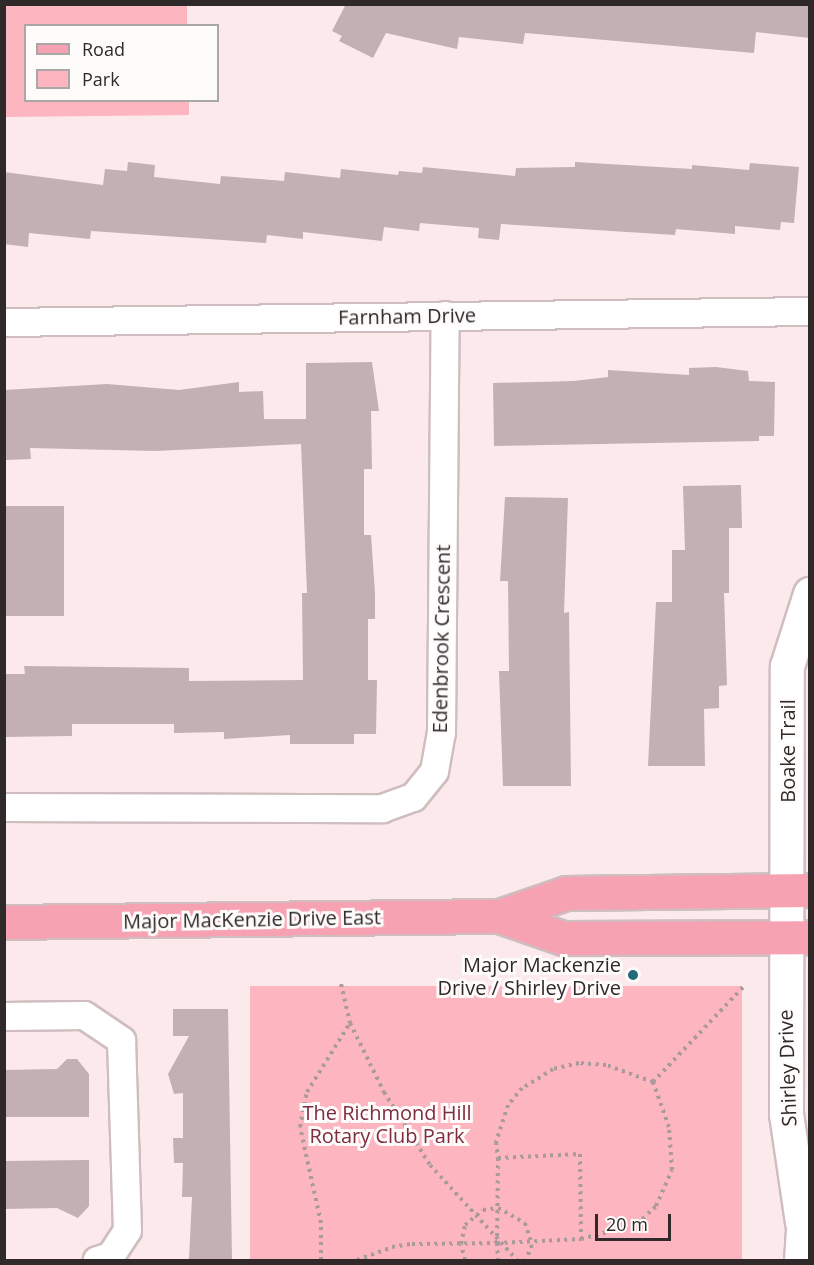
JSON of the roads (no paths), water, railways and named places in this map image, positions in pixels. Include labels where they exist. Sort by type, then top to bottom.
[{"type":"main road","name":"Major MacKenzie Drive East","points":[[4,922],[499,916],[566,893],[794,913]]},
{"type":"main road","name":"Major MacKenzie Drive East","points":[[499,916],[563,938],[794,913]]},
{"type":"street","name":"Farnham Drive","points":[[4,322],[810,311]]},
{"type":"street","name":"Edenbrook Crescent","points":[[4,807],[382,807],[413,797],[434,771],[441,733],[445,315]]},
{"type":"street","name":"Boake Trail","points":[[794,913],[787,666],[810,594]]},
{"type":"street","name":"Shirley Drive","points":[[794,913],[786,1114],[802,1222]]},
{"type":"street","points":[[4,1016],[84,1015],[121,1040],[126,1230],[110,1256],[97,1260]]},
{"type":"street","name":"Shirley Drive","points":[[801,1260],[802,1222],[810,1162]]},
{"type":"place","name":"Major Mackenzie Drive / Shirley Drive","points":[[633,975]]},
{"type":"park label","name":"The Richmond Hill Rotary Club Park","points":[[387,1124]]}]
